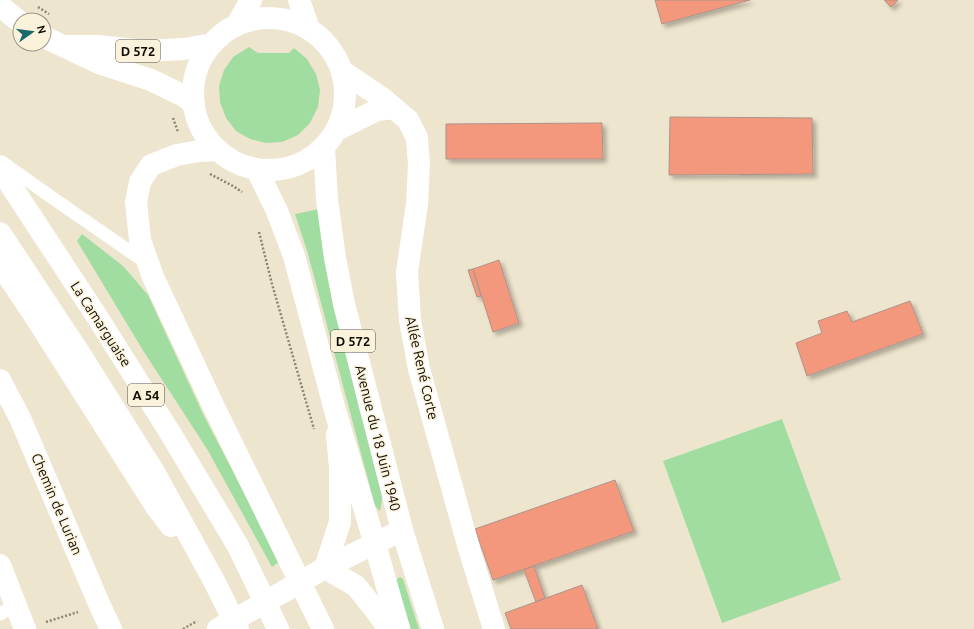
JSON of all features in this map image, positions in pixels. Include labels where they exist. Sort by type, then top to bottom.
[{"type":"main road","points":[[236,26],[251,0]]},
{"type":"main road","points":[[299,0],[309,29]]},
{"type":"main road","points":[[0,6],[12,16]]},
{"type":"main road","points":[[260,18],[286,20],[309,29],[329,47],[342,71],[346,90],[344,111],[337,130],[324,148],[304,162],[281,170],[257,170],[236,163],[218,150],[206,137],[198,121],[194,104],[194,83],[200,62],[212,44],[223,34],[236,26],[260,18]]},
{"type":"main road","name":"D 572","points":[[52,41],[99,63],[151,80],[184,96],[194,104]]},
{"type":"main road","name":"D 572","points":[[64,46],[98,46],[146,51],[184,49],[212,44]]},
{"type":"main road","name":"Allée René Corte","points":[[342,71],[382,98],[408,120],[417,138],[419,158],[417,204],[407,272],[410,320],[419,368],[470,552],[494,629]]},
{"type":"main road","points":[[337,130],[377,110],[393,108]]},
{"type":"main road","name":"Avenue du 18 Juin 1940","points":[[324,148],[327,200],[335,258],[344,304],[402,530],[433,629]]},
{"type":"main road","points":[[218,150],[199,151],[177,155],[151,165],[140,182],[136,202],[140,240],[153,277],[212,403],[323,629]]},
{"type":"main road","name":"La Camarguaise","points":[[0,169],[96,315],[185,458],[238,546],[278,629]]},
{"type":"main road","name":"D 572","points":[[257,170],[277,211],[294,256],[336,414],[399,629]]},
{"type":"main road","name":"A 54","points":[[0,232],[82,357],[154,472],[213,579],[238,629]]},
{"type":"main road","points":[[0,264],[157,508],[213,579]]},
{"type":"main road","name":"Chemin de Lurian","points":[[0,380],[20,418],[111,629]]},
{"type":"main road","points":[[325,568],[340,522],[340,468],[336,414]]},
{"type":"main road","points":[[218,629],[325,568],[402,530]]},
{"type":"main road","points":[[0,565],[8,609],[25,629]]},
{"type":"main road","points":[[325,568],[356,586],[389,629]]},
{"type":"lane","points":[[0,161],[149,265]]},
{"type":"path","points":[[172,116],[180,136]]},
{"type":"path","points":[[208,172],[233,186],[242,193]]},
{"type":"path","points":[[258,230],[272,284],[316,434]]},
{"type":"path","points":[[25,629],[100,606]]},
{"type":"green space","points":[[249,47],[258,53],[289,53],[294,48],[307,59],[316,74],[320,90],[318,107],[310,123],[298,135],[282,142],[266,143],[250,139],[236,131],[226,118],[220,102],[219,86],[224,70],[233,57]]},
{"type":"green space","points":[[319,209],[345,349],[360,412],[384,488],[380,511],[375,506],[308,254],[295,214]]},
{"type":"green space","points":[[82,234],[123,266],[148,295],[204,416],[280,561],[272,567],[207,449],[144,352],[77,241]]},
{"type":"green space","points":[[782,419],[841,580],[722,623],[663,461]]},
{"type":"green space","points":[[400,577],[403,579],[419,629],[411,629],[396,580]]},
{"type":"building","points":[[655,0],[750,0],[662,24]]},
{"type":"building","points":[[884,0],[898,0],[891,7]]},
{"type":"building","points":[[670,117],[812,118],[813,174],[669,175]]},
{"type":"building","points":[[602,123],[603,159],[446,159],[446,124]]},
{"type":"building","points":[[499,260],[519,323],[493,332],[473,269]]},
{"type":"building","points":[[473,269],[481,296],[477,297],[468,270]]},
{"type":"building","points":[[910,301],[923,334],[807,376],[796,343],[822,333],[818,321],[847,311],[852,322]]},
{"type":"building","points":[[615,480],[634,531],[493,580],[475,529]]},
{"type":"building","points":[[534,566],[545,598],[536,602],[524,570]]},
{"type":"building","points":[[582,585],[598,629],[511,629],[505,613]]}]
